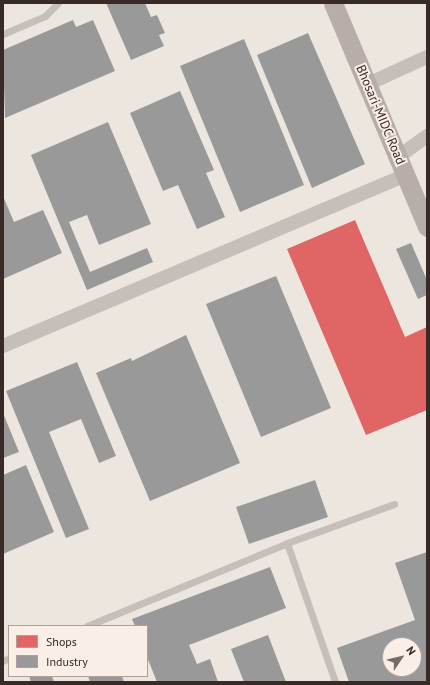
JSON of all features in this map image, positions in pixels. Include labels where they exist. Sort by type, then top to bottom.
[{"type":"street","name":"Bhosari-MIDC Road","points":[[333,3],[405,175],[422,202],[427,227]]},
{"type":"street","points":[[368,84],[427,57]]},
{"type":"street","points":[[398,157],[427,136]]},
{"type":"street","points":[[3,346],[405,175]]},
{"type":"lane","points":[[3,34],[45,16],[58,3]]},
{"type":"lane","points":[[89,625],[287,543],[394,504]]},
{"type":"lane","points":[[287,543],[335,682]]},
{"type":"building: Shops","points":[[355,220],[405,337],[427,327],[427,410],[366,435],[287,249]]},
{"type":"building: Industry","points":[[106,3],[145,3],[151,17],[157,15],[165,33],[159,35],[164,46],[131,60]]},
{"type":"building: Industry","points":[[73,20],[76,27],[93,20],[115,71],[5,118],[3,50]]},
{"type":"building: Industry","points":[[308,33],[365,164],[312,188],[257,55]]},
{"type":"building: Industry","points":[[244,39],[304,185],[240,212],[180,66]]},
{"type":"building: Industry","points":[[180,91],[214,170],[206,173],[225,217],[197,229],[178,185],[163,191],[130,113]]},
{"type":"building: Industry","points":[[108,122],[151,224],[99,245],[87,215],[69,222],[90,272],[147,248],[153,262],[87,290],[31,155]]},
{"type":"building: Industry","points":[[3,196],[14,222],[43,210],[62,253],[3,279]]},
{"type":"building: Industry","points":[[411,243],[427,280],[427,295],[418,299],[396,249]]},
{"type":"building: Industry","points":[[276,276],[331,408],[261,437],[206,304]]},
{"type":"building: Industry","points":[[186,335],[240,463],[150,501],[96,373],[131,358],[132,361]]},
{"type":"building: Industry","points":[[77,362],[116,456],[99,463],[81,419],[49,432],[89,529],[66,538],[6,391]]},
{"type":"building: Industry","points":[[3,413],[19,452],[3,458]]},
{"type":"building: Industry","points":[[26,465],[54,532],[3,554],[3,475]]},
{"type":"building: Industry","points":[[315,480],[328,517],[249,544],[236,507]]},
{"type":"building: Industry","points":[[427,552],[427,682],[349,682],[337,648],[415,620],[395,563]]},
{"type":"building: Industry","points":[[270,567],[286,608],[189,645],[197,664],[210,659],[218,682],[157,682],[148,660],[148,625],[135,625],[132,619]]},
{"type":"building: Industry","points":[[268,635],[286,682],[244,682],[231,649]]},
{"type":"building: Industry","points":[[29,677],[52,677],[54,682],[31,682]]},
{"type":"building: Industry","points":[[88,677],[122,677],[124,682],[90,682]]}]
